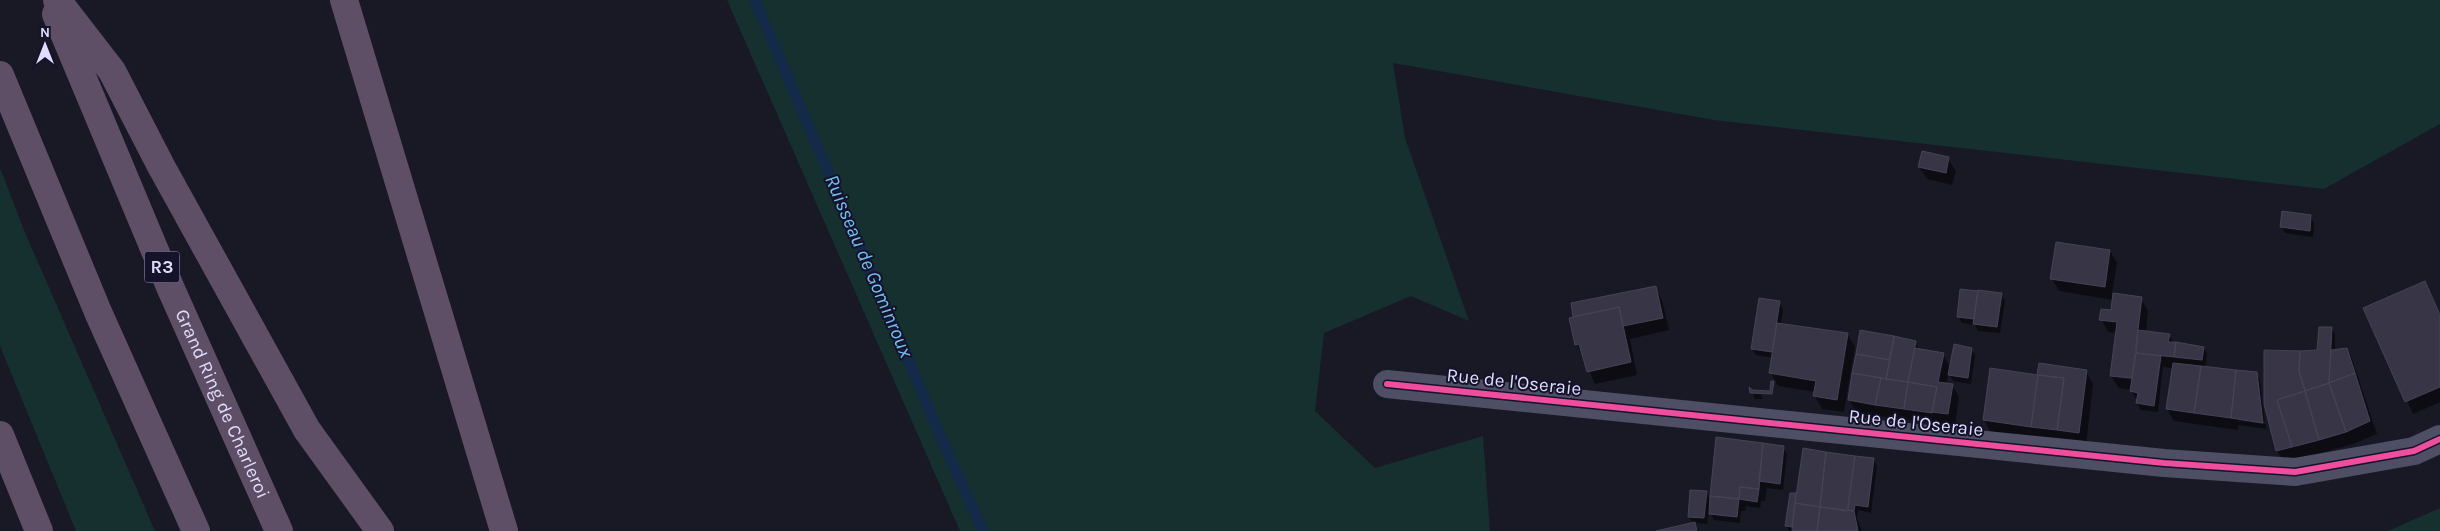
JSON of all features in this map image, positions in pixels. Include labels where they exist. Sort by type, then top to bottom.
[{"type":"highway","name":"Grand Ring de Charleroi","points":[[50,0],[171,288],[279,531]]},
{"type":"highway","points":[[56,0],[112,71],[160,166],[306,430],[380,531]]},
{"type":"highway","points":[[344,0],[504,531]]},
{"type":"highway","points":[[0,75],[98,312],[196,531]]},
{"type":"highway","points":[[0,435],[39,531]]},
{"type":"street","name":"Rue de l'Oseraie","points":[[1387,384],[2164,463],[2295,472],[2414,451],[2440,439]]},
{"type":"green space","points":[[727,0],[2440,0],[2440,124],[2324,189],[1714,120],[1393,63],[1405,138],[1469,321],[1411,296],[1324,333],[1315,411],[1375,468],[1483,436],[1490,531],[960,531]]},
{"type":"green space","points":[[0,168],[24,230],[155,531],[76,531],[0,346]]},
{"type":"green space","points":[[2440,508],[2440,531],[2388,531]]},
{"type":"building","points":[[1922,151],[1949,157],[1946,173],[1918,167]]},
{"type":"building","points":[[2282,211],[2311,215],[2310,231],[2280,227]]},
{"type":"building","points":[[2056,242],[2110,250],[2105,287],[2050,279]]},
{"type":"building","points":[[2425,281],[2440,315],[2440,387],[2405,402],[2363,308]]},
{"type":"building","points":[[1656,286],[1663,318],[1623,326],[1619,307],[1573,317],[1571,303]]},
{"type":"building","points":[[1960,289],[1978,291],[1974,319],[1957,317]]},
{"type":"building","points":[[1978,290],[2002,293],[1997,327],[1973,324]]},
{"type":"building","points":[[2113,293],[2142,297],[2132,378],[2110,376],[2117,322],[2099,320],[2101,309],[2111,310]]},
{"type":"building","points":[[1759,298],[1780,301],[1772,352],[1751,349]]},
{"type":"building","points":[[1619,307],[1631,362],[1587,372],[1579,344],[1575,345],[1569,318]]},
{"type":"building","points":[[1777,323],[1848,333],[1837,400],[1813,396],[1816,381],[1769,373]]},
{"type":"building","points":[[2319,327],[2332,327],[2329,383],[2305,391],[2299,371],[2300,351],[2317,350]]},
{"type":"building","points":[[1860,330],[1894,336],[1890,360],[1856,354]]},
{"type":"building","points":[[2138,330],[2170,334],[2168,342],[2176,342],[2174,357],[2136,353]]},
{"type":"building","points":[[1894,336],[1916,341],[1908,382],[1886,379]]},
{"type":"building","points":[[2176,342],[2204,347],[2202,360],[2174,357]]},
{"type":"building","points":[[1954,344],[1972,348],[1968,378],[1948,375]]},
{"type":"building","points":[[1915,348],[1944,353],[1938,382],[1953,384],[1948,414],[1932,412],[1937,387],[1908,382]]},
{"type":"building","points":[[2347,348],[2355,373],[2329,383],[2331,350]]},
{"type":"building","points":[[2264,350],[2300,351],[2299,371],[2305,391],[2277,400],[2292,447],[2276,451],[2264,404]]},
{"type":"building","points":[[2136,353],[2161,356],[2154,406],[2136,403],[2138,393],[2130,391]]},
{"type":"building","points":[[1856,354],[1890,360],[1886,379],[1852,373]]},
{"type":"building","points":[[2039,363],[2087,370],[2079,433],[2057,430],[2064,378],[2037,375]]},
{"type":"building","points":[[2173,363],[2201,366],[2194,413],[2166,409]]},
{"type":"building","points":[[2201,366],[2236,370],[2231,418],[2194,413]]},
{"type":"building","points":[[1990,368],[2038,375],[2031,427],[1983,420]]},
{"type":"building","points":[[2236,370],[2257,372],[2263,423],[2231,418]]},
{"type":"building","points":[[1852,373],[1881,378],[1875,405],[1848,400]]},
{"type":"building","points":[[2355,373],[2370,421],[2346,432],[2329,383]]},
{"type":"building","points":[[2038,375],[2064,378],[2057,430],[2031,427]]},
{"type":"building","points":[[1881,378],[1908,382],[1904,409],[1875,405]]},
{"type":"building","points":[[1771,381],[1774,381],[1772,394],[1750,393],[1749,387],[1753,390],[1770,391]]},
{"type":"building","points":[[1908,382],[1937,387],[1932,413],[1904,409]]},
{"type":"building","points":[[2329,383],[2346,432],[2319,440],[2305,391]]},
{"type":"building","points":[[2305,391],[2319,440],[2292,447],[2277,400]]},
{"type":"building","points":[[1716,437],[1763,443],[1759,489],[1740,487],[1739,499],[1710,496]]},
{"type":"building","points":[[1763,443],[1784,446],[1780,484],[1759,481]]},
{"type":"building","points":[[1803,448],[1826,452],[1820,507],[1795,503]]},
{"type":"building","points":[[1826,452],[1855,456],[1847,511],[1820,507]]},
{"type":"building","points":[[1855,456],[1874,458],[1868,507],[1855,505],[1854,511],[1848,510]]},
{"type":"building","points":[[1740,487],[1759,489],[1757,502],[1739,499]]},
{"type":"building","points":[[1690,490],[1707,491],[1704,518],[1688,517]]},
{"type":"building","points":[[1790,493],[1796,493],[1792,527],[1785,526]]},
{"type":"building","points":[[1710,496],[1739,499],[1737,517],[1709,514]]},
{"type":"building","points":[[1795,503],[1820,507],[1817,531],[1792,531]]},
{"type":"building","points":[[1820,507],[1854,511],[1858,531],[1817,531]]},
{"type":"building","points":[[1695,522],[1697,531],[1656,531]]},
{"type":"waterway","name":"Ruisseau de Gominroux","points":[[755,0],[946,449],[983,531]]},
{"type":"cycle path","points":[[1387,384],[2164,463],[2295,472],[2414,451],[2440,439]]}]
